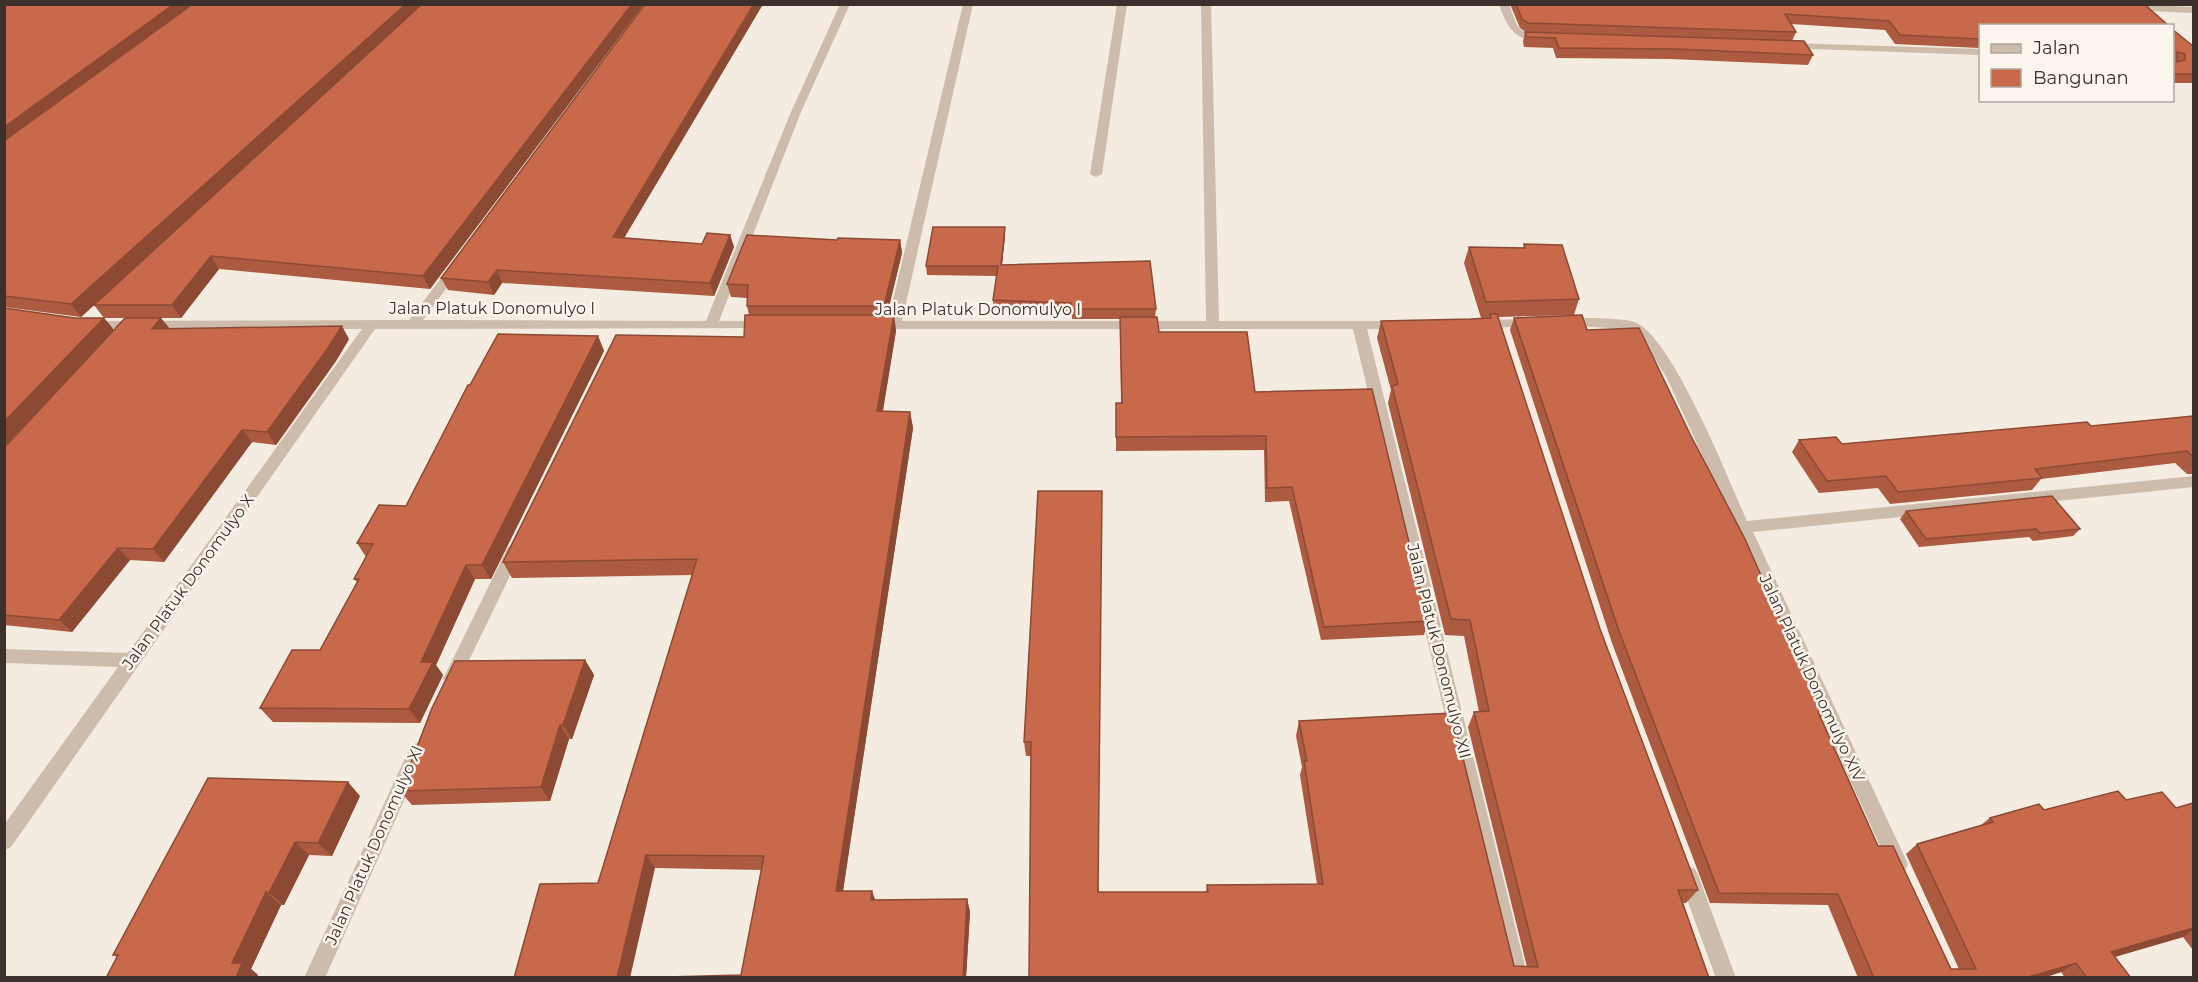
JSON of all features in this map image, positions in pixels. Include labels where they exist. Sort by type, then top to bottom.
[{"type":"street","points":[[711,325],[796,112],[845,4]]},
{"type":"street","points":[[894,325],[968,4]]},
{"type":"street","points":[[1096,174],[1122,4]]},
{"type":"street","points":[[1206,4],[1213,325]]},
{"type":"street","points":[[1504,4],[1516,33],[1523,37],[1555,38]]},
{"type":"street","points":[[2115,6],[2193,10]]},
{"type":"street","points":[[1777,45],[1979,52]]},
{"type":"street","points":[[413,324],[462,258]]},
{"type":"street","name":"Jalan Platuk Donomulyo I","points":[[102,308],[80,324],[779,325]]},
{"type":"street","name":"Jalan Platuk Donomulyo XIV","points":[[1464,324],[1501,330],[1581,321],[1630,325],[1638,328],[1654,346],[1674,378],[1906,881]]},
{"type":"street","points":[[116,340],[132,323]]},
{"type":"street","name":"Jalan Platuk Donomulyo X","points":[[4,841],[372,324]]},
{"type":"street","points":[[617,342],[626,325]]},
{"type":"street","name":"Jalan Platuk Donomulyo I","points":[[859,325],[1417,325]]},
{"type":"street","name":"Jalan Platuk Donomulyo XII","points":[[1359,325],[1518,978]]},
{"type":"street","points":[[1743,527],[2193,481]]},
{"type":"street","points":[[443,697],[522,534]]},
{"type":"street","points":[[4,656],[132,660]]},
{"type":"street","name":"Jalan Platuk Donomulyo XI","points":[[314,978],[423,738]]},
{"type":"street","points":[[1683,862],[1726,978]]},
{"type":"building","points":[[4,4],[174,4],[4,127]]},
{"type":"building","points":[[193,4],[406,4],[71,304],[4,296],[4,141]]},
{"type":"building","points":[[422,4],[632,4],[423,276],[211,256],[172,305],[94,305]]},
{"type":"building","points":[[645,4],[754,4],[613,237],[702,244],[707,233],[730,235],[710,283],[497,270],[488,282],[441,278]]},
{"type":"building","points":[[1516,4],[2144,4],[2167,24],[1979,24],[1979,39],[1900,35],[1889,21],[1785,14],[1796,32],[1528,23],[1522,19]]},
{"type":"building","points":[[2174,31],[2193,46],[2193,74],[2174,74]],"holes":[[[2177,52],[2185,54],[2185,60],[2177,62]]]},
{"type":"building","points":[[1525,32],[1804,41],[1813,55],[1675,49],[1559,48],[1555,38],[1527,37]]},
{"type":"building","points":[[933,227],[1005,227],[1001,265],[1150,261],[1156,309],[1072,309],[1071,303],[993,300],[998,266],[926,266]]},
{"type":"building","points":[[747,235],[837,240],[838,238],[900,240],[884,306],[747,306],[748,285],[727,284]]},
{"type":"building","points":[[1524,244],[1562,245],[1579,299],[1486,302],[1469,247],[1525,248]]},
{"type":"building","points":[[4,308],[75,318],[104,318],[4,422]]},
{"type":"building","points":[[1490,314],[1497,314],[1600,629],[1698,890],[1678,890],[1709,978],[1029,978],[1031,742],[1024,742],[1038,491],[1102,491],[1098,892],[1208,892],[1207,885],[1323,884],[1304,761],[1307,761],[1299,721],[1452,713],[1514,966],[1538,967],[1474,712],[1489,711],[1470,620],[1451,619],[1392,386],[1398,384],[1381,321],[1491,318]]},
{"type":"building","points":[[745,315],[894,315],[877,411],[910,412],[836,891],[872,891],[871,900],[967,899],[963,978],[668,978],[741,975],[764,856],[646,855],[617,978],[514,978],[540,884],[598,883],[697,559],[503,562],[616,335],[744,337]]},
{"type":"building","points":[[1582,315],[1587,330],[1639,328],[1691,436],[1745,539],[1795,653],[1825,712],[1818,712],[1878,846],[1893,846],[1951,969],[1976,969],[1917,844],[1993,822],[1990,818],[2039,804],[2044,810],[2118,791],[2126,800],[2162,792],[2176,808],[2193,803],[2193,928],[2111,952],[2131,978],[2087,978],[2076,963],[2025,978],[1874,978],[1838,894],[1719,893],[1619,631],[1514,318]]},
{"type":"building","points":[[1120,317],[1157,317],[1159,332],[1247,332],[1255,392],[1372,389],[1428,621],[1324,627],[1292,487],[1267,488],[1266,436],[1116,437],[1116,403],[1122,403]]},
{"type":"building","points":[[125,318],[161,318],[152,329],[342,326],[267,432],[242,430],[153,549],[118,548],[59,620],[4,615],[4,448]]},
{"type":"building","points":[[498,334],[598,336],[482,565],[466,565],[421,662],[433,662],[409,709],[260,708],[292,650],[320,650],[359,579],[354,579],[373,544],[357,543],[379,505],[406,506],[468,385]]},
{"type":"building","points":[[2193,416],[2193,457],[2187,451],[2035,469],[2042,478],[1898,492],[1886,476],[1827,481],[1799,440],[1836,437],[1842,444],[2087,422],[2091,426]]},
{"type":"building","points":[[2052,496],[2080,529],[2040,533],[2036,529],[1926,539],[1906,511]]},
{"type":"building","points":[[585,660],[563,725],[560,725],[541,787],[400,791],[432,708],[455,661]]},
{"type":"building","points":[[208,778],[348,782],[318,843],[295,842],[269,893],[266,892],[232,963],[242,963],[236,978],[106,978],[118,955],[113,955]]}]
